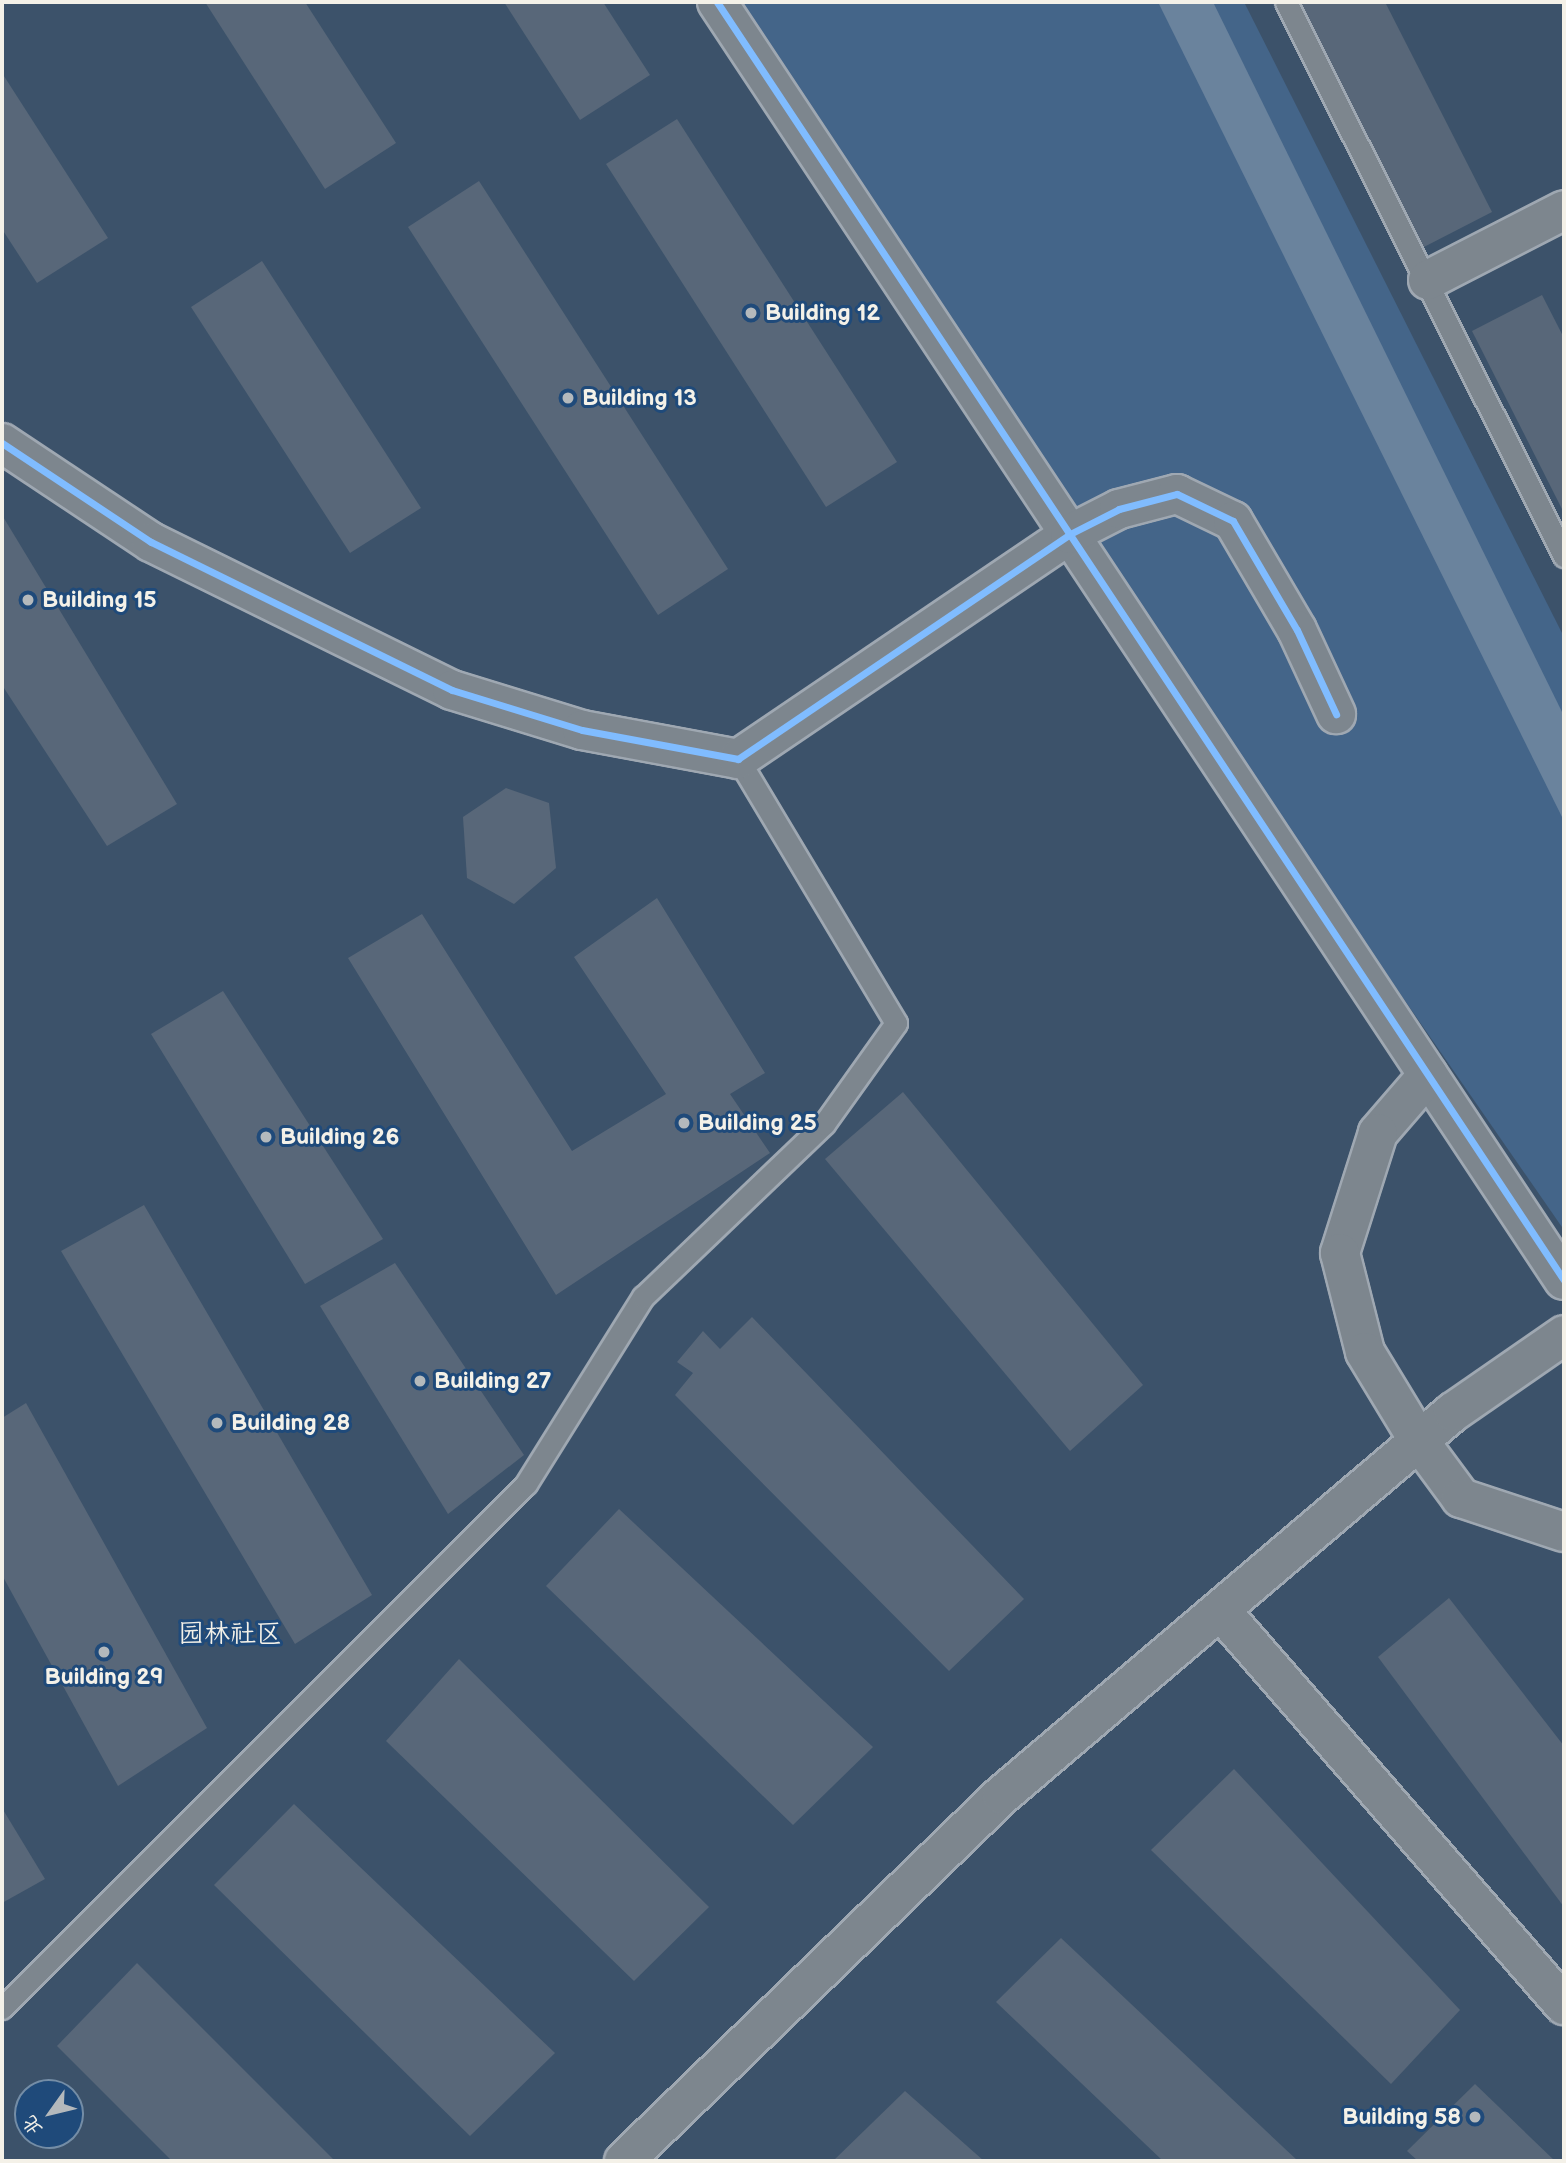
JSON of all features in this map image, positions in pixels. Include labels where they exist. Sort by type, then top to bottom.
[{"type":"street","points":[[717,2],[1564,1280]]},
{"type":"street","points":[[1428,280],[1564,210]]},
{"type":"street","points":[[2,443],[150,542],[452,690],[582,730],[738,759],[1070,534],[1119,509],[1177,494],[1233,521],[1297,630],[1336,714]]},
{"type":"street","points":[[1429,1075],[1378,1133],[1339,1253],[1365,1352],[1419,1441],[1461,1498],[1564,1532]]},
{"type":"street","points":[[624,2161],[1003,1795],[1453,1412],[1564,1335]]},
{"type":"street","points":[[1220,1610],[1564,2006]]},
{"type":"lane","points":[[1286,2],[1428,280],[1564,556]]},
{"type":"lane","points":[[2,2008],[526,1484],[643,1297],[824,1124],[896,1023],[738,759]]},
{"type":"shaded area","points":[[736,2],[1244,2],[1564,637],[1564,1230],[1109,574]]},
{"type":"shaded area","points":[[1158,2],[1213,2],[1564,716],[1564,821]]},
{"type":"building","points":[[205,2],[305,2],[396,143],[325,189]]},
{"type":"building","points":[[504,2],[603,2],[650,75],[580,120]]},
{"type":"building","points":[[1297,2],[1385,2],[1492,212],[1422,248]]},
{"type":"building","points":[[2,73],[108,238],[37,283],[2,229]]},
{"type":"building","name":"Building 12","points":[[677,119],[897,462],[826,507],[606,164]]},
{"type":"building","name":"Building 13","points":[[479,181],[728,569],[658,615],[408,227]]},
{"type":"building","points":[[262,261],[421,508],[350,553],[191,307]]},
{"type":"building","points":[[1542,295],[1564,338],[1564,513],[1472,331]]},
{"type":"building","name":"Building 15","points":[[2,515],[177,804],[107,846],[2,685]]},
{"type":"building","points":[[506,788],[549,803],[556,868],[514,904],[467,878],[463,817]]},
{"type":"building","name":"Building 25","points":[[657,898],[765,1073],[730,1094],[770,1153],[556,1295],[348,958],[422,914],[572,1151],[666,1094],[574,957]]},
{"type":"building","name":"Building 26","points":[[223,991],[383,1239],[305,1284],[151,1034]]},
{"type":"building","points":[[903,1092],[1143,1385],[1070,1451],[825,1159]]},
{"type":"building","name":"Building 28","points":[[144,1205],[372,1595],[295,1644],[61,1251]]},
{"type":"building","name":"Building 27","points":[[395,1263],[524,1455],[448,1514],[320,1306]]},
{"type":"building","points":[[752,1317],[1024,1599],[949,1671],[675,1395],[693,1373],[677,1362],[703,1331],[720,1349]]},
{"type":"building","name":"Building 29","points":[[26,1403],[207,1728],[118,1786],[2,1575],[2,1418]]},
{"type":"building","points":[[619,1509],[873,1747],[793,1825],[546,1586]]},
{"type":"building","points":[[1449,1598],[1564,1746],[1564,1907],[1378,1657]]},
{"type":"building","points":[[459,1659],[709,1907],[634,1981],[386,1741]]},
{"type":"building","points":[[1234,1769],[1460,2010],[1391,2084],[1151,1850]]},
{"type":"building","points":[[294,1804],[555,2053],[470,2136],[214,1885]]},
{"type":"building","points":[[2,1808],[45,1879],[2,1903]]},
{"type":"building","points":[[1061,1938],[1298,2161],[1163,2161],[996,2002]]},
{"type":"building","points":[[137,1963],[335,2161],[172,2161],[57,2046]]},
{"type":"building","name":"Building 58","points":[[1475,2084],[1555,2161],[1418,2161],[1407,2151]]},
{"type":"building","points":[[905,2091],[984,2161],[833,2161]]},
{"type":"cycle path","points":[[717,2],[1564,1280]]},
{"type":"cycle path","points":[[2,443],[151,542],[452,690],[582,730],[738,759],[1070,534],[1119,509],[1177,494],[1233,521],[1297,630],[1336,714]]},
{"type":"place","name":"Building 12","points":[[751,313]]},
{"type":"place","name":"Building 13","points":[[568,398]]},
{"type":"place","name":"Building 15","points":[[28,600]]},
{"type":"place","name":"Building 25","points":[[684,1123]]},
{"type":"place","name":"Building 26","points":[[266,1137]]},
{"type":"place","name":"Building 27","points":[[420,1381]]},
{"type":"place","name":"Building 28","points":[[217,1423]]},
{"type":"place","name":"Building 29","points":[[104,1652]]},
{"type":"place","name":"Building 58","points":[[1475,2117]]},
{"type":"district","name":"园林社区","points":[[230,1635]]}]
